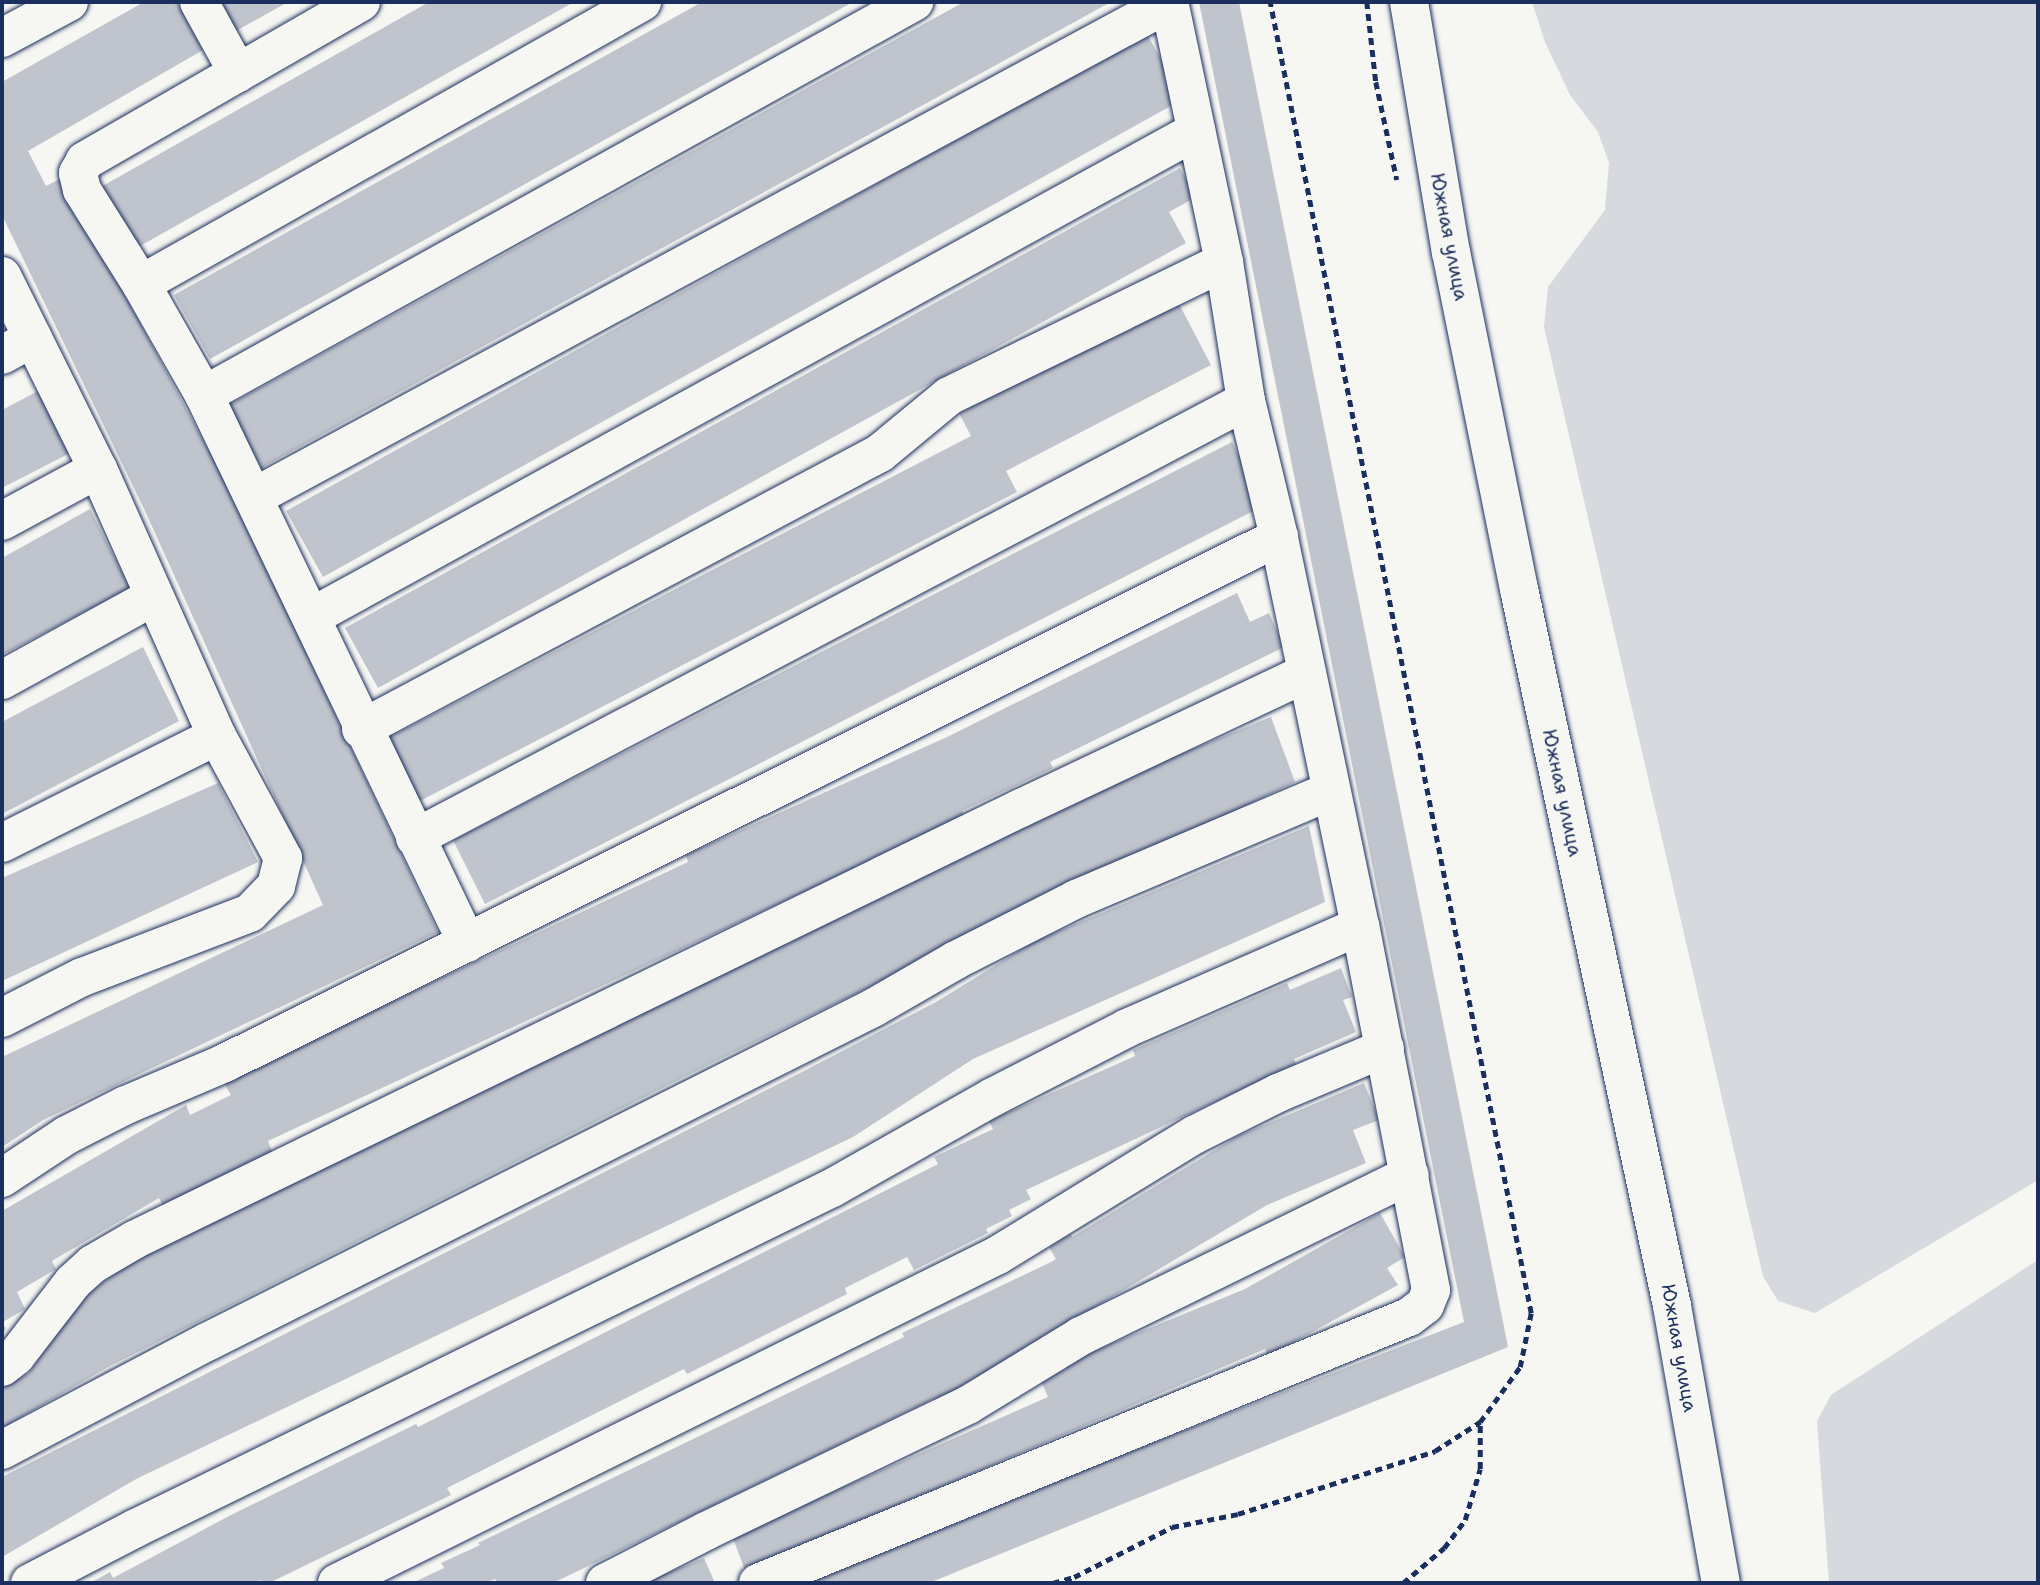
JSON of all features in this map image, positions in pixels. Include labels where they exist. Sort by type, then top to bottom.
[{"type":"main road","points":[[2,38],[69,2]]},
{"type":"main road","points":[[198,2],[238,72]]},
{"type":"main road","points":[[362,2],[85,161],[78,173],[82,190],[141,284],[204,396],[311,617],[361,729],[467,943]]},
{"type":"main road","points":[[141,284],[642,2]]},
{"type":"main road","points":[[204,396],[914,2]]},
{"type":"main road","name":"Южная улица","points":[[1409,2],[1451,252],[1522,603],[1672,1306],[1721,1583]]},
{"type":"main road","points":[[254,497],[1169,3],[1224,262],[1247,401],[1279,537],[1385,1048],[1431,1290],[1425,1305],[1409,1317],[758,1583]]},
{"type":"main road","points":[[311,617],[1196,131]]},
{"type":"main road","points":[[361,729],[880,453],[949,396],[1224,262]]},
{"type":"main road","points":[[2,276],[17,347],[98,469],[217,736],[283,858],[276,886],[250,913],[82,977],[2,1018]]},
{"type":"main road","points":[[415,838],[1247,401]]},
{"type":"main road","points":[[2,521],[98,469]]},
{"type":"main road","points":[[2,1178],[66,1135],[126,1105],[225,1063],[1279,537]]},
{"type":"main road","points":[[2,680],[153,597]]},
{"type":"main road","points":[[2,1367],[16,1356],[73,1282],[93,1264],[134,1240],[1021,808],[1306,673]]},
{"type":"main road","points":[[2,843],[217,736]]},
{"type":"main road","points":[[2,1450],[219,1336],[873,1008],[956,960],[1076,899],[1331,791]]},
{"type":"main road","points":[[30,1583],[134,1529],[832,1188],[991,1098],[1127,1028],[1360,926]]},
{"type":"main road","points":[[337,1583],[998,1255],[1194,1135],[1278,1093],[1385,1048]]},
{"type":"main road","points":[[605,1583],[706,1531],[968,1405],[1080,1336],[1410,1175]]},
{"type":"path","points":[[1403,1583],[1444,1548],[1465,1520],[1480,1469],[1480,1422]]},
{"type":"shaded area","points":[[1532,2],[2038,2],[2038,1180],[1815,1313],[1778,1301],[1763,1276],[1544,327],[1548,287],[1605,210],[1609,163],[1598,132],[1570,95],[1545,42]]},
{"type":"shaded area","points":[[2038,1260],[2038,1583],[1829,1583],[1817,1421],[1831,1395]]},
{"type":"building","points":[[144,2],[177,2],[203,50],[28,151],[46,186],[62,178],[223,477],[438,932],[43,1120],[2,1147],[2,1057],[323,905],[146,513],[2,215],[2,82]]},
{"type":"building","points":[[217,2],[288,2],[234,32]]},
{"type":"building","points":[[429,2],[574,2],[133,250],[99,188]]},
{"type":"building","points":[[702,2],[853,2],[210,359],[174,295]]},
{"type":"building","points":[[964,2],[1111,2],[261,468],[227,406]]},
{"type":"building","points":[[1199,2],[1239,2],[1508,1347],[929,1583],[791,1583],[1464,1322]]},
{"type":"building","points":[[1147,34],[1169,74],[1164,77],[1178,102],[323,577],[286,511]]},
{"type":"building","points":[[1180,168],[1196,197],[1169,212],[1186,243],[378,688],[345,628]]},
{"type":"building","points":[[1177,300],[1211,365],[1006,471],[1017,492],[416,803],[384,740],[971,436],[959,413]]},
{"type":"building","points":[[38,391],[70,453],[2,488],[2,410]]},
{"type":"building","points":[[1232,442],[1263,506],[485,904],[453,840]]},
{"type":"building","points":[[90,509],[130,588],[2,655],[2,558]]},
{"type":"building","points":[[1237,593],[1250,622],[1269,613],[1284,647],[1050,762],[1053,768],[962,811],[965,817],[268,1141],[273,1154],[165,1210],[159,1198],[52,1261],[56,1269],[17,1292],[25,1309],[3,1322],[6,1330],[2,1332],[2,1211],[186,1105],[190,1115],[231,1095],[223,1081],[688,862],[686,855],[947,737]]},
{"type":"building","points":[[143,647],[179,721],[2,814],[2,722]]},
{"type":"building","points":[[1271,717],[1295,782],[716,1061],[108,1367],[2,1428],[2,1388],[29,1373],[80,1298],[145,1253],[1054,806]]},
{"type":"building","points":[[218,783],[258,862],[2,981],[2,878]]},
{"type":"building","points":[[1309,826],[1325,902],[973,1059],[853,1137],[138,1478],[2,1557],[2,1477],[802,1072],[936,1002],[1035,941]]},
{"type":"building","points":[[1341,968],[1352,997],[1343,1000],[1356,1032],[1294,1059],[1296,1064],[1026,1190],[1031,1199],[1009,1210],[1012,1216],[986,1229],[988,1233],[914,1270],[907,1257],[845,1288],[847,1294],[687,1374],[684,1369],[447,1488],[451,1495],[269,1583],[261,1583],[260,1580],[253,1583],[90,1583],[110,1572],[113,1578],[229,1516],[416,1424],[418,1427],[938,1164],[934,1157],[993,1129],[989,1121],[1135,1056],[1133,1050],[1287,983],[1290,990]]},
{"type":"building","points":[[1364,1083],[1379,1120],[1353,1130],[1366,1163],[1267,1205],[935,1402],[933,1399],[553,1583],[498,1583],[495,1579],[485,1583],[412,1583],[444,1568],[441,1563],[480,1545],[478,1543],[904,1337],[902,1333],[1051,1262],[1056,1259],[1049,1247],[1071,1234],[1072,1237],[1238,1136]]},
{"type":"building","points":[[1380,1213],[1405,1257],[1387,1268],[1398,1285],[1268,1356],[1265,1349],[745,1570],[732,1536],[1048,1397],[1041,1381],[1066,1369],[1064,1363],[1245,1289]]},
{"type":"building","points":[[704,1558],[715,1583],[644,1583]]}]
